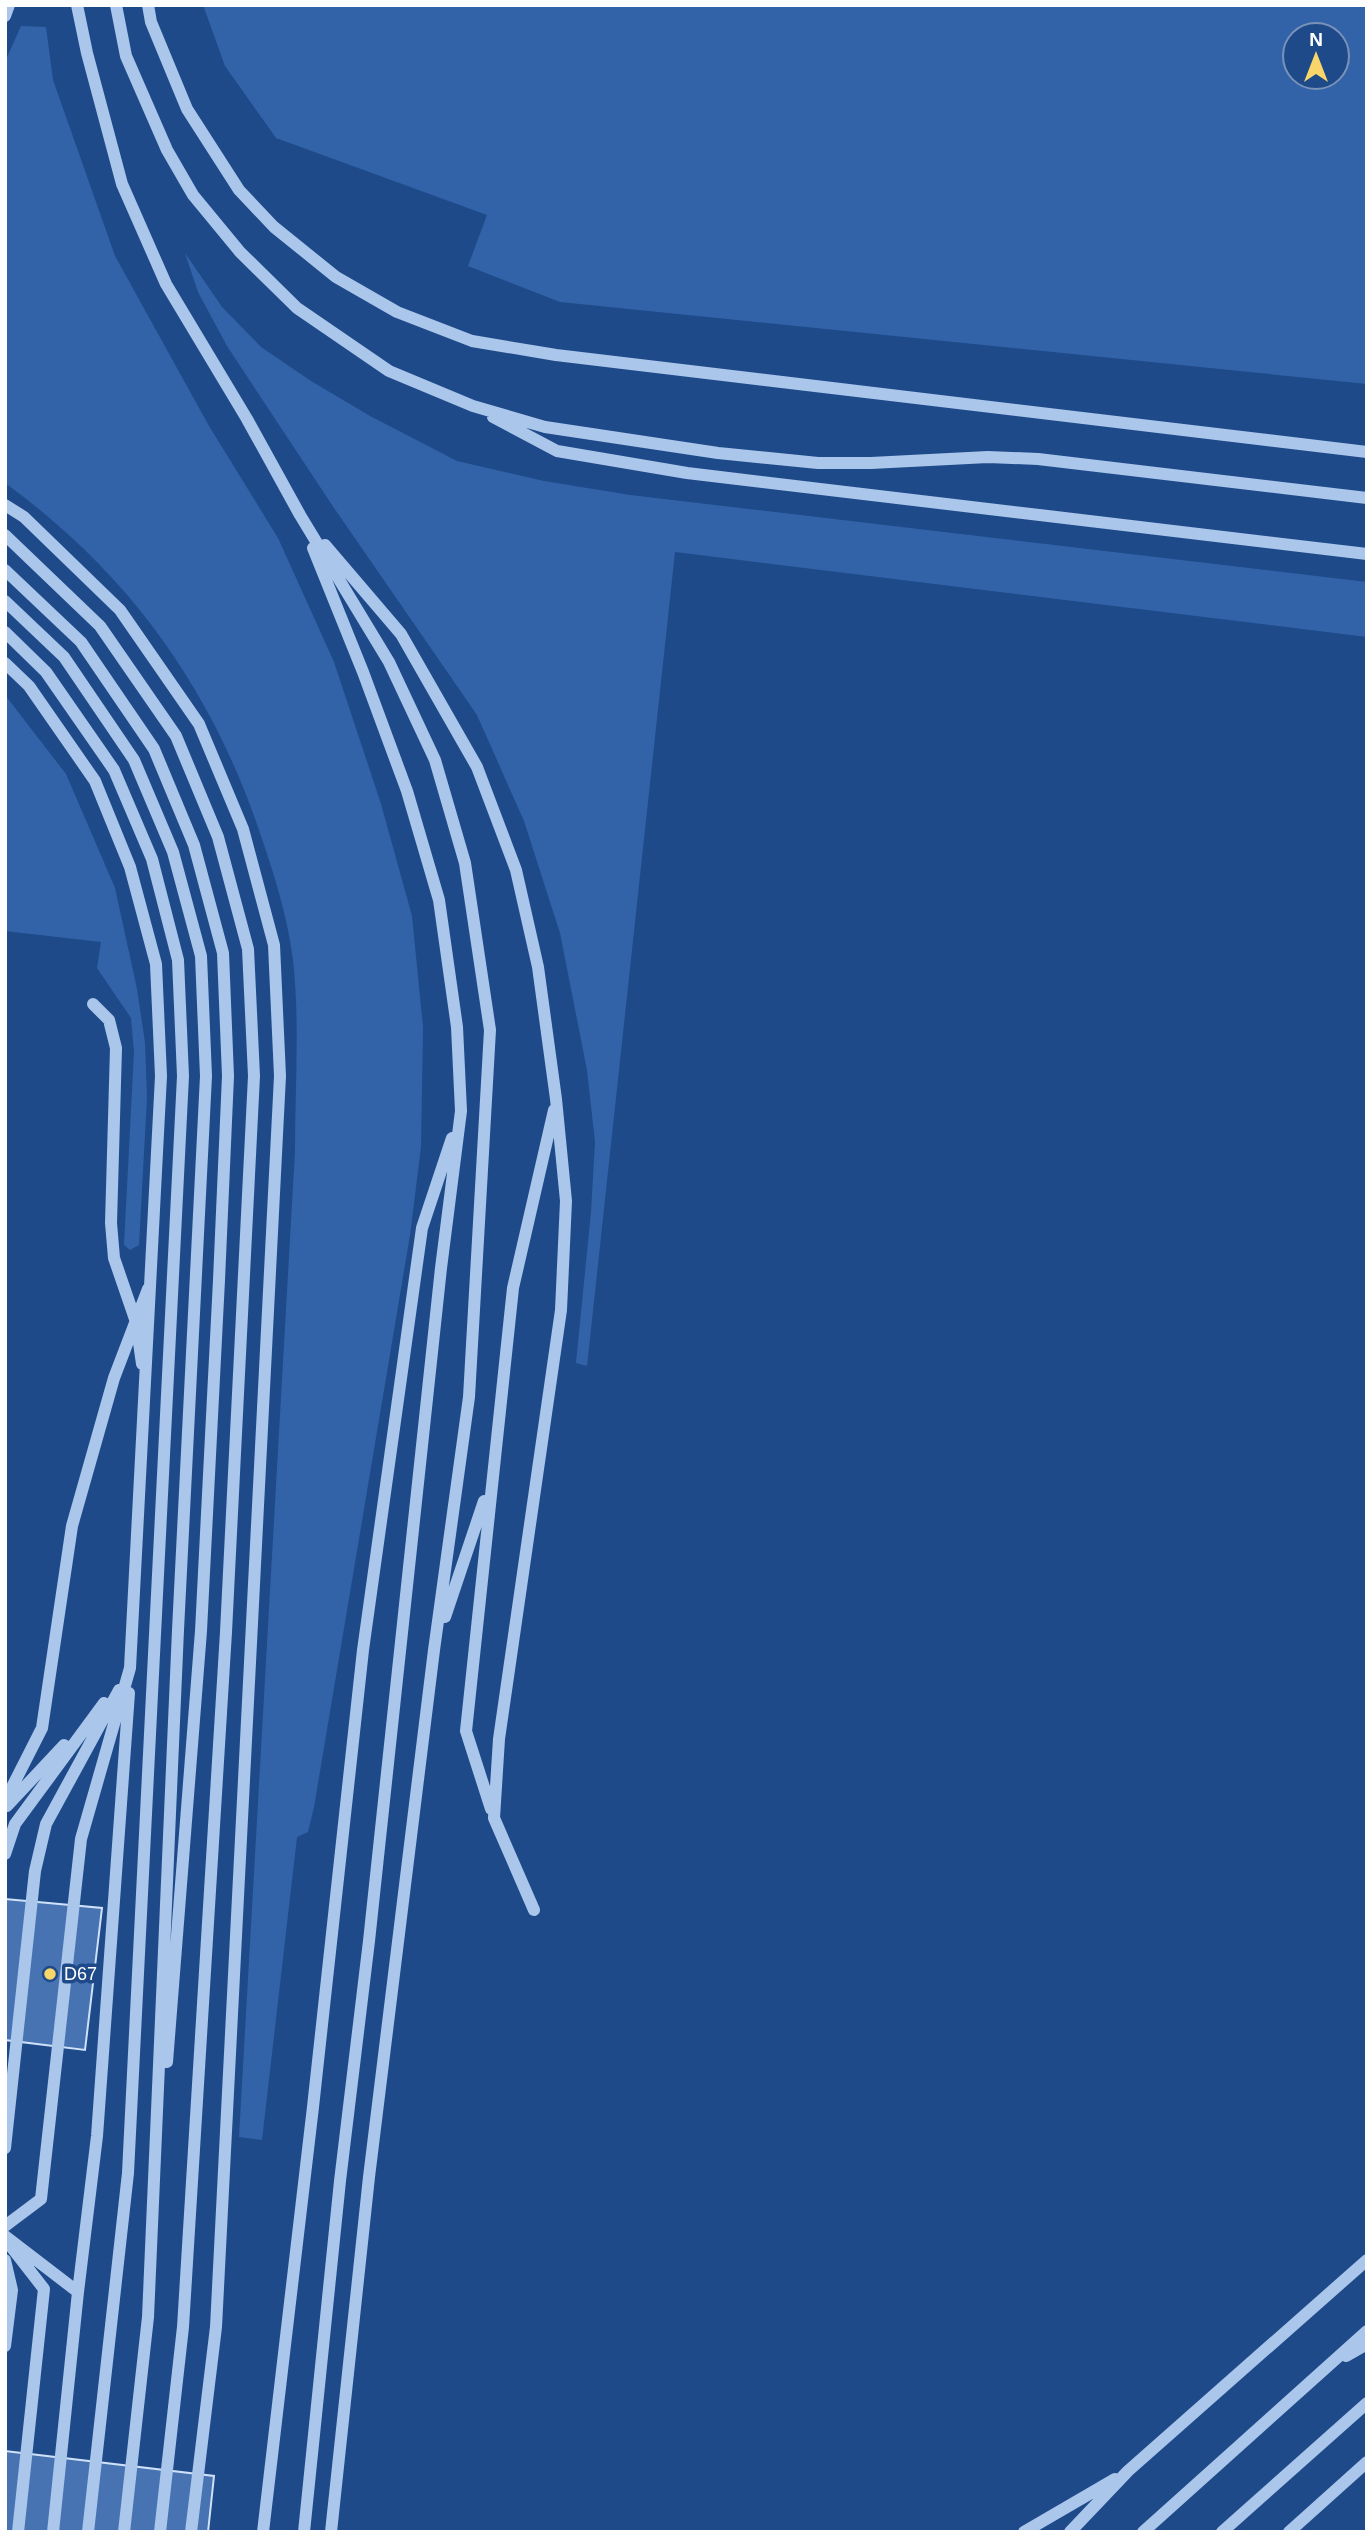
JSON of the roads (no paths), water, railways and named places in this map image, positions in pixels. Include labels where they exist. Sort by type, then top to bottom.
[{"type":"lane","points":[[5,16],[9,5]]},
{"type":"lane","points":[[77,5],[122,184],[166,285],[389,662],[435,760],[465,863],[491,1030],[469,1397],[434,1650],[370,2164],[331,2532]]},
{"type":"lane","points":[[116,5],[127,56],[167,149],[193,195],[240,252],[298,308],[389,371],[473,406],[557,451],[701,474],[1367,554]]},
{"type":"lane","points":[[148,5],[151,22],[187,109],[239,190],[274,227],[336,277],[397,312],[472,341],[570,357],[1367,452]]},
{"type":"lane","points":[[473,406],[545,426],[731,454],[818,463],[988,457],[1038,459],[1367,498]]},
{"type":"lane","points":[[5,505],[24,517],[120,610],[199,724],[243,829],[274,945],[279,1090],[216,2327],[191,2532]]},
{"type":"lane","points":[[300,515],[401,634],[477,768],[516,870],[538,967],[556,1099],[566,1202],[561,1310],[499,1739],[494,1818]]},
{"type":"lane","points":[[295,2532],[371,1927],[441,1268],[461,1111],[457,1027],[439,900],[407,791],[300,515]]},
{"type":"lane","points":[[5,535],[100,626],[176,736],[218,837],[248,949],[254,1076],[226,1618],[183,2327],[160,2532]]},
{"type":"lane","points":[[5,570],[81,642],[154,749],[194,845],[222,953],[228,1076],[201,1631],[148,2301],[124,2532]]},
{"type":"lane","points":[[5,601],[64,657],[134,760],[173,852],[201,956],[206,1076],[148,2301]]},
{"type":"lane","points":[[5,632],[46,672],[114,770],[152,859],[178,960],[183,1063],[128,2173],[88,2532]]},
{"type":"lane","points":[[5,663],[29,686],[94,781],[131,867],[156,964],[161,1076],[131,1668],[117,1881],[97,2136],[53,2532]]},
{"type":"lane","points":[[93,1004],[109,1020],[116,1048],[111,1223],[114,1258],[136,1321],[146,1388]]},
{"type":"lane","points":[[534,1910],[494,1818],[466,1731],[513,1288],[556,1099]]},
{"type":"lane","points":[[263,2532],[364,1637],[422,1228],[461,1111]]},
{"type":"lane","points":[[5,1801],[42,1728],[72,1526],[114,1378],[152,1278]]},
{"type":"lane","points":[[434,1650],[491,1478]]},
{"type":"lane","points":[[5,1807],[53,1758],[131,1668]]},
{"type":"lane","points":[[5,1854],[15,1824],[131,1668]]},
{"type":"lane","points":[[5,2148],[35,1871],[46,1824],[131,1668]]},
{"type":"lane","points":[[5,2226],[41,2199],[81,1839],[131,1668]]},
{"type":"lane","points":[[304,2532],[340,2181]]},
{"type":"lane","points":[[5,2238],[78,2292]]},
{"type":"lane","points":[[5,2238],[44,2289],[18,2532]]},
{"type":"lane","points":[[5,2260],[12,2290],[5,2346]]},
{"type":"lane","points":[[1070,2532],[1128,2472],[1367,2260]]},
{"type":"lane","points":[[1143,2532],[1367,2331]]},
{"type":"lane","points":[[1324,2368],[1367,2344]]},
{"type":"lane","points":[[1222,2532],[1367,2403]]},
{"type":"lane","points":[[1289,2532],[1367,2462]]},
{"type":"lane","points":[[1024,2532],[1128,2472]]},
{"type":"place","name":"D67","points":[[50,1974]]}]
